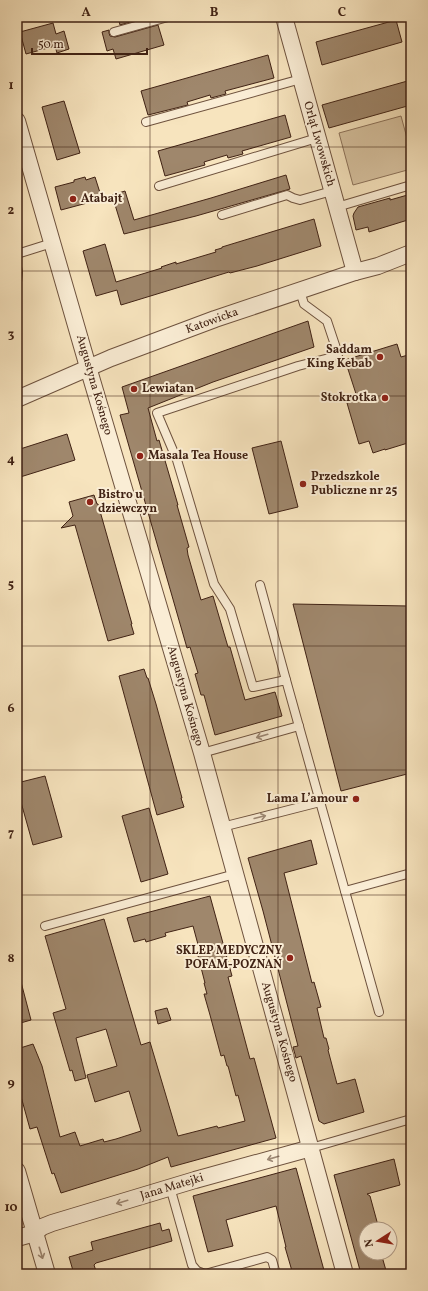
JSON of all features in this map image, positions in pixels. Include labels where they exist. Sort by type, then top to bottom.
[{"type":"street","name":"Orląt Lwowskich","points":[[284,17],[355,272]]},
{"type":"street","name":"Augustyna Kośnego","points":[[17,121],[202,753],[345,1274]]},
{"type":"street","name":"Katowicka","points":[[17,399],[88,367],[215,319],[355,272],[378,266],[411,253]]},
{"type":"street","name":"Jana Matejki","points":[[17,1238],[35,1233],[42,1227],[52,1223],[170,1187],[311,1148]]},
{"type":"street","points":[[17,1171],[47,1274]]},
{"type":"lane","points":[[114,32],[168,17]]},
{"type":"lane","points":[[146,122],[301,79]]},
{"type":"lane","points":[[159,186],[317,138]]},
{"type":"lane","points":[[337,207],[411,185]]},
{"type":"lane","points":[[222,215],[287,195],[300,200],[332,191]]},
{"type":"lane","points":[[17,254],[52,244]]},
{"type":"lane","points":[[17,268],[17,282]]},
{"type":"lane","points":[[286,680],[253,687],[230,609],[214,584],[177,460],[158,413],[338,354],[327,321],[304,304],[300,291]]},
{"type":"lane","points":[[260,585],[380,1012]]},
{"type":"lane","points":[[202,753],[300,726]]},
{"type":"lane","points":[[222,827],[320,802]]},
{"type":"lane","points":[[345,891],[411,873]]},
{"type":"lane","points":[[45,926],[235,874]]},
{"type":"lane","points":[[311,1148],[411,1119]]},
{"type":"lane","points":[[170,1187],[192,1265],[197,1271],[205,1274],[267,1257],[272,1260],[276,1274]]},
{"type":"shaded area","points":[[401,116],[411,153],[411,169],[353,185],[339,133]]},
{"type":"building","points":[[118,17],[147,17],[120,25]]},
{"type":"building","points":[[396,20],[402,42],[322,65],[316,42]]},
{"type":"building","points":[[53,23],[56,34],[64,31],[69,49],[57,53],[55,46],[26,54],[20,32]]},
{"type":"building","points":[[158,25],[164,45],[116,59],[113,49],[107,51],[102,32],[109,30],[110,36],[115,37]]},
{"type":"building","points":[[268,55],[274,78],[225,91],[226,94],[211,98],[210,95],[187,102],[188,105],[148,115],[141,91]]},
{"type":"building","points":[[411,80],[411,105],[329,128],[322,105]]},
{"type":"building","points":[[64,101],[80,153],[57,160],[42,107]]},
{"type":"building","points":[[285,115],[291,137],[242,151],[243,154],[228,158],[227,155],[204,162],[205,165],[165,176],[158,151]]},
{"type":"building","points":[[286,175],[290,189],[196,216],[124,234],[112,195],[125,191],[134,220]]},
{"type":"building","points":[[85,177],[86,180],[95,177],[102,199],[61,210],[55,187],[74,182],[74,180]]},
{"type":"building","points":[[411,194],[411,219],[369,232],[368,227],[356,230],[353,216],[358,207]]},
{"type":"building","points":[[314,219],[321,246],[121,305],[117,290],[96,296],[83,251],[105,244],[116,282],[162,268],[161,267],[176,262],[176,264],[216,252],[215,250],[222,247]]},
{"type":"building","points":[[308,321],[314,347],[213,382],[148,408],[178,505],[189,547],[187,548],[188,555],[201,600],[213,596],[228,647],[230,647],[245,700],[275,692],[282,716],[215,735],[204,695],[201,695],[195,674],[198,673],[190,647],[187,648],[120,415],[129,413],[122,387]]},
{"type":"building","points":[[397,344],[401,357],[408,355],[411,366],[411,442],[373,453],[369,441],[359,444],[347,403],[358,400],[345,360]]},
{"type":"building","points":[[67,434],[75,460],[17,478],[17,450]]},
{"type":"building","points":[[281,441],[298,507],[269,514],[252,448]]},
{"type":"building","points":[[94,495],[98,504],[134,634],[108,641],[75,525],[61,528],[73,516],[69,502]]},
{"type":"building","points":[[293,604],[409,606],[411,616],[411,773],[341,791]]},
{"type":"building","points":[[144,669],[156,704],[184,807],[157,815],[119,676]]},
{"type":"building","points":[[45,776],[62,837],[33,845],[17,788],[17,783]]},
{"type":"building","points":[[149,808],[168,874],[141,882],[122,816]]},
{"type":"building","points":[[311,840],[317,864],[284,873],[312,983],[314,982],[321,1007],[317,1008],[337,1084],[355,1079],[364,1112],[324,1124],[319,1121],[301,1056],[296,1058],[293,1047],[298,1046],[248,858]]},
{"type":"building","points":[[210,896],[232,976],[228,977],[250,1059],[254,1058],[276,1138],[171,1167],[168,1157],[138,1169],[61,1193],[54,1173],[52,1174],[37,1127],[30,1129],[17,1082],[17,1049],[33,1044],[42,1066],[60,1137],[75,1132],[80,1146],[103,1139],[104,1142],[141,1131],[129,1091],[95,1102],[87,1075],[117,1066],[106,1029],[76,1038],[86,1078],[75,1081],[72,1070],[70,1071],[53,1013],[66,1009],[45,936],[104,919],[141,1045],[150,1042],[178,1136],[217,1126],[218,1128],[245,1121],[238,1095],[236,1096],[224,1055],[221,1056],[204,994],[207,994],[197,952],[200,952],[193,926],[165,933],[166,936],[146,942],[145,939],[134,942],[127,918]]},
{"type":"building","points":[[17,982],[21,982],[31,1020],[17,1024]]},
{"type":"building","points":[[167,1008],[171,1020],[158,1024],[155,1011]]},
{"type":"building","points":[[394,1159],[400,1185],[367,1194],[370,1196],[377,1221],[358,1221],[358,1261],[383,1261],[387,1274],[361,1274],[334,1175]]},
{"type":"building","points":[[296,1168],[325,1274],[294,1274],[285,1247],[276,1206],[226,1220],[233,1246],[208,1252],[193,1196]]},
{"type":"building","points":[[160,1223],[162,1231],[169,1229],[172,1241],[96,1263],[94,1265],[97,1274],[74,1274],[69,1257],[93,1250],[91,1242]]},
{"type":"place","name":"Atabajt","points":[[73,199]]},
{"type":"place","name":"Saddam King Kebab","points":[[380,357]]},
{"type":"place","name":"Lewiatan","points":[[134,389]]},
{"type":"place","name":"Stokrotka","points":[[385,398]]},
{"type":"place","name":"Masala Tea House","points":[[140,456]]},
{"type":"place","name":"Przedszkole Publiczne nr 25","points":[[303,484]]},
{"type":"place","name":"Bistro u dziewczyn","points":[[90,502]]},
{"type":"place","name":"Lama L’amour","points":[[356,799]]},
{"type":"place","name":"SKLEP MEDYCZNY POFAM-POZNAŃ","points":[[290,958]]}]
